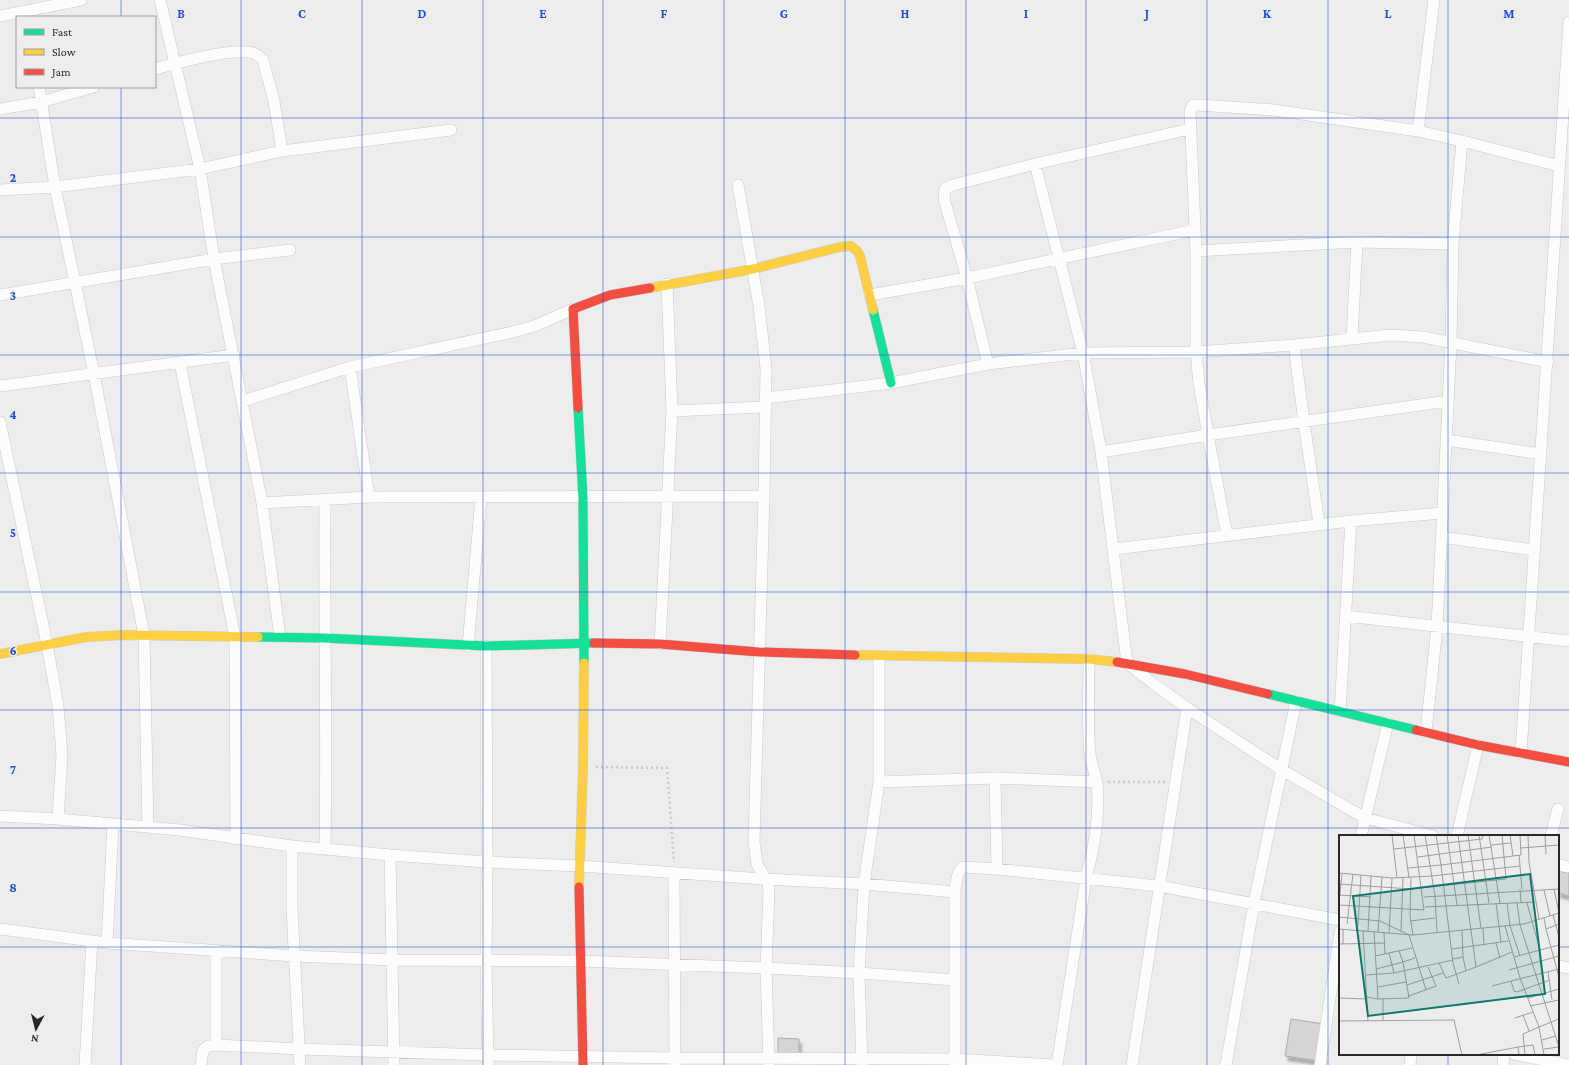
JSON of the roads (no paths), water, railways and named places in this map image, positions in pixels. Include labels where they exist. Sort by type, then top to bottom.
[{"type":"street","points":[[0,16],[29,9],[81,0]]},
{"type":"street","points":[[160,0],[200,168],[214,259],[262,503],[280,637]]},
{"type":"street","points":[[1418,131],[1434,0]]},
{"type":"street","points":[[1521,753],[1548,362],[1559,166],[1565,145],[1569,22]]},
{"type":"street","points":[[156,69],[176,63],[238,51],[254,53],[263,60],[274,101],[282,151]]},
{"type":"street","points":[[39,88],[55,187],[94,374],[144,635],[148,827]]},
{"type":"street","points":[[0,109],[41,102],[90,88]]},
{"type":"street","points":[[1227,535],[1199,383],[1196,352],[1196,251],[1190,129],[1191,108],[1193,105],[1274,110],[1418,131],[1462,140],[1559,166]]},
{"type":"street","points":[[988,364],[967,278],[944,199],[945,189],[953,185],[1035,164],[1190,129]]},
{"type":"street","points":[[0,190],[55,187],[200,168],[282,151],[451,130]]},
{"type":"street","points":[[1426,732],[1437,627],[1451,343],[1453,244],[1462,140]]},
{"type":"street","points":[[1035,164],[1083,353],[1101,452],[1127,663],[1187,708],[1282,770],[1365,818],[1429,835]]},
{"type":"street","points":[[738,185],[753,269],[763,335],[766,368],[764,496],[754,841],[757,864],[768,883],[769,893],[766,968],[768,1062]]},
{"type":"street","points":[[870,294],[967,278],[1195,230]]},
{"type":"street","points":[[1196,251],[1357,242],[1453,244]]},
{"type":"street","points":[[1352,339],[1357,242]]},
{"type":"street","points":[[242,401],[350,367],[517,331],[610,295],[753,269],[840,247],[851,246],[860,256],[892,383]]},
{"type":"street","points":[[0,295],[214,259],[290,250]]},
{"type":"street","points":[[660,644],[672,411],[667,284]]},
{"type":"street","points":[[573,309],[583,498],[583,767],[580,866],[583,1060]]},
{"type":"street","points":[[672,411],[766,402],[892,383],[988,364],[1083,353],[1196,352],[1294,345],[1390,335],[1404,335],[1451,343],[1548,362]]},
{"type":"street","points":[[1294,345],[1319,524]]},
{"type":"street","points":[[0,386],[234,355]]},
{"type":"street","points":[[180,363],[235,637],[236,839]]},
{"type":"street","points":[[350,367],[369,497]]},
{"type":"street","points":[[1101,452],[1208,435],[1448,401]]},
{"type":"street","points":[[0,422],[47,644],[58,706],[62,755],[58,819]]},
{"type":"street","points":[[1446,440],[1541,454]]},
{"type":"street","points":[[262,503],[369,497],[583,498],[764,496]]},
{"type":"street","points":[[468,646],[481,498]]},
{"type":"street","points":[[325,500],[325,850]]},
{"type":"street","points":[[1114,549],[1319,524],[1442,513]]},
{"type":"street","points":[[1340,711],[1351,521]]},
{"type":"street","points":[[1441,537],[1534,550]]},
{"type":"street","points":[[1346,616],[1569,641]]},
{"type":"street","points":[[0,654],[47,644],[106,635],[144,635],[324,638],[468,646],[584,643],[660,644],[759,652],[879,656],[1089,659],[1127,663],[1186,674],[1478,745],[1569,762]]},
{"type":"street","points":[[486,646],[486,962],[488,1060]]},
{"type":"street","points":[[862,1062],[859,973],[864,884],[879,782],[879,656]]},
{"type":"street","points":[[201,1065],[203,1050],[208,1046],[216,1045],[393,1052],[488,1060],[955,1062],[1056,1065],[1086,878],[1097,830],[1097,782],[1092,770],[1090,756],[1089,659]]},
{"type":"street","points":[[1226,1065],[1254,903],[1296,700]]},
{"type":"street","points":[[1132,1065],[1187,708]]},
{"type":"street","points":[[1361,835],[1388,723]]},
{"type":"street","points":[[1457,835],[1478,745]]},
{"type":"street","points":[[879,782],[995,778],[1097,782]]},
{"type":"street","points":[[995,778],[998,869]]},
{"type":"street","points":[[1551,835],[1558,809]]},
{"type":"street","points":[[0,816],[58,819],[180,830],[236,839],[325,850],[487,862],[580,866],[765,879],[864,884],[955,892]]},
{"type":"street","points":[[107,943],[113,824]]},
{"type":"street","points":[[292,846],[292,908],[296,956],[300,1065]]},
{"type":"street","points":[[390,855],[394,1065]]},
{"type":"street","points":[[1559,865],[1569,867]]},
{"type":"street","points":[[955,1062],[955,892],[957,877],[959,871],[963,867],[998,869],[1159,886],[1339,920]]},
{"type":"street","points":[[674,873],[675,1062]]},
{"type":"street","points":[[0,929],[107,943],[296,956],[486,962],[581,961],[675,966],[766,968],[954,980]]},
{"type":"street","points":[[1320,1065],[1339,939]]},
{"type":"street","points":[[85,1065],[92,941]]},
{"type":"street","points":[[216,950],[216,1045]]},
{"type":"street","points":[[1559,966],[1569,968]]},
{"type":"street","points":[[1410,1065],[1411,1055]]},
{"type":"street","points":[[1503,1065],[1504,1055]]},
{"type":"street","points":[[1519,1055],[1568,1065]]}]
